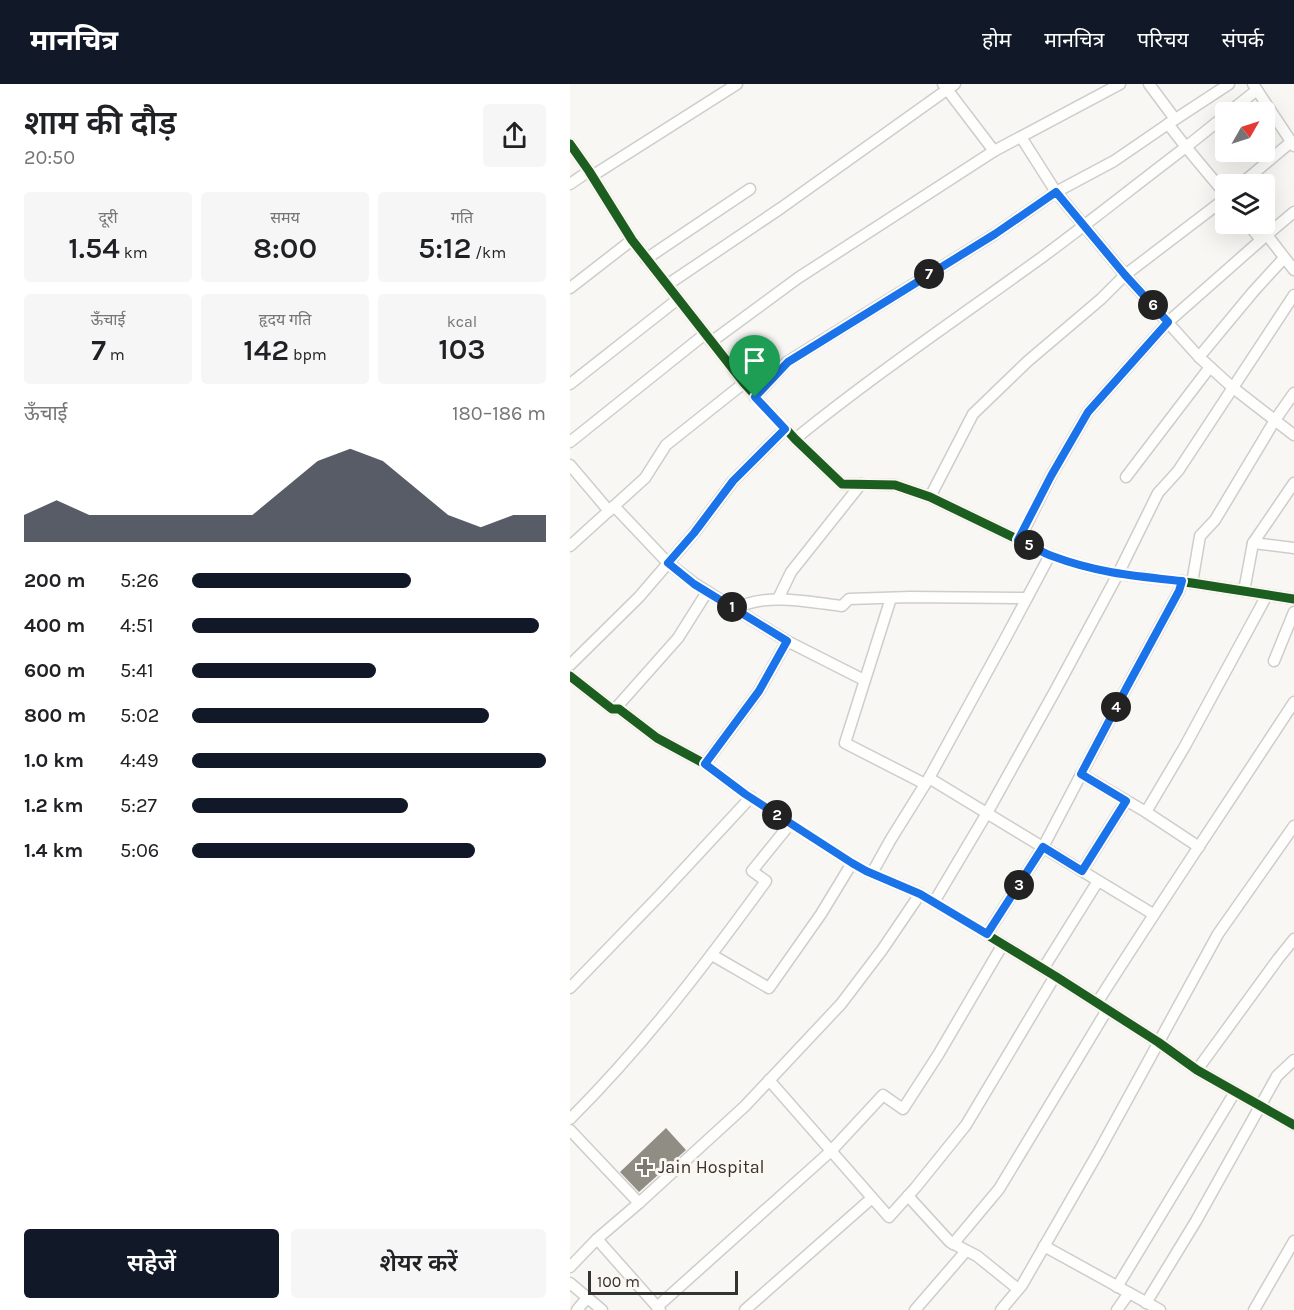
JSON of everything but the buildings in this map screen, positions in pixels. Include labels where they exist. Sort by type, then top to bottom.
[{"type":"street","points":[[570,184],[737,84]]},
{"type":"street","points":[[570,442],[708,338],[798,278],[994,151],[1120,84]]},
{"type":"street","points":[[1149,84],[1186,147],[1215,183]]},
{"type":"street","points":[[755,397],[788,362],[995,234],[1056,192],[1114,161],[1229,84]]},
{"type":"street","points":[[667,285],[781,208],[949,86],[994,151]]},
{"type":"street","points":[[1239,102],[1255,87],[1293,144],[1254,174]]},
{"type":"street","points":[[795,440],[843,400],[1084,226],[1215,125]]},
{"type":"street","points":[[1021,136],[1056,192],[1125,275],[1199,357],[1232,387],[1294,435]]},
{"type":"street","points":[[570,144],[632,240],[755,397],[795,440],[842,484],[895,485],[930,496],[1050,555],[1086,567],[1118,574],[1294,599]]},
{"type":"street","points":[[646,259],[750,189]]},
{"type":"street","points":[[930,496],[973,414],[1028,361],[1125,275],[1215,205]]},
{"type":"street","points":[[1018,540],[1088,412],[1168,322],[1294,212]]},
{"type":"street","points":[[1259,234],[1294,270]]},
{"type":"street","points":[[570,288],[632,240]]},
{"type":"street","points":[[1199,357],[1252,292],[1284,258]]},
{"type":"street","points":[[934,902],[987,813],[1118,574],[1158,493],[1179,471],[1294,295]]},
{"type":"street","points":[[570,384],[678,299]]},
{"type":"street","points":[[1126,477],[1210,367]]},
{"type":"street","points":[[570,546],[645,478],[666,445],[744,383]]},
{"type":"street","points":[[987,934],[1043,847],[1179,591],[1187,582],[1200,536],[1215,520],[1275,420],[1294,393]]},
{"type":"street","points":[[570,665],[639,597],[694,533],[733,481],[785,429]]},
{"type":"street","points":[[570,465],[668,563],[694,584],[787,641],[864,680]]},
{"type":"street","points":[[1244,591],[1253,543],[1294,483]]},
{"type":"street","points":[[778,599],[791,572],[861,484]]},
{"type":"street","points":[[1253,543],[1294,548]]},
{"type":"street","points":[[872,873],[927,781],[1050,555]]},
{"type":"street","points":[[615,709],[678,638],[708,592]]},
{"type":"street","points":[[1146,812],[1185,746],[1267,595]]},
{"type":"street","points":[[891,598],[845,743],[927,781],[987,813],[1153,914]]},
{"type":"street","points":[[735,609],[743,604],[778,599],[842,606],[849,599],[1027,598]]},
{"type":"street","points":[[1274,661],[1294,612]]},
{"type":"street","points":[[705,764],[759,691],[787,641]]},
{"type":"street","points":[[570,676],[612,710],[619,709],[657,738],[705,764],[750,798],[852,863],[934,902],[1055,976],[1158,1042],[1197,1070],[1294,1125]]},
{"type":"street","points":[[1097,1003],[1153,914],[1294,702]]},
{"type":"street","points":[[1081,774],[1146,812],[1199,848]]},
{"type":"street","points":[[570,988],[750,798]]},
{"type":"street","points":[[1082,871],[1126,801]]},
{"type":"street","points":[[570,1119],[654,1028],[712,955],[766,881],[752,871],[790,824]]},
{"type":"street","points":[[1001,1310],[1018,1290],[1099,1151],[1218,934],[1294,826]]},
{"type":"street","points":[[712,955],[769,988],[821,914],[852,863]]},
{"type":"street","points":[[1043,969],[1098,881]]},
{"type":"street","points":[[570,1267],[597,1239],[745,1106],[841,1004],[882,950],[920,894]]},
{"type":"street","points":[[1197,1070],[1294,939]]},
{"type":"street","points":[[597,1239],[654,1307],[831,1151],[883,1095],[903,1109],[938,1055],[1003,944]]},
{"type":"street","points":[[769,1080],[889,1217],[966,1125],[1055,976]]},
{"type":"street","points":[[953,1244],[999,1189],[1107,1010]]},
{"type":"street","points":[[1146,1303],[1196,1221],[1277,1076],[1294,1060]]},
{"type":"street","points":[[1117,1287],[1235,1092]]},
{"type":"street","points":[[570,1131],[639,1203]]},
{"type":"street","points":[[908,1196],[950,1242],[977,1256],[1018,1290]]},
{"type":"street","points":[[745,1310],[872,1198]]},
{"type":"street","points":[[1254,1310],[1294,1241]]},
{"type":"street","points":[[1044,1246],[1160,1310]]},
{"type":"street","points":[[915,1310],[966,1251]]},
{"type":"street","points":[[570,1283],[602,1310]]},
{"type":"street","points":[[1117,1310],[1129,1293]]},
{"type":"street","points":[[577,1310],[587,1298]]},
{"type":"cycle path","points":[[570,144],[632,240],[744,383],[795,439],[842,484],[895,485],[930,497],[1050,555],[1086,567],[1118,574],[1294,599]]},
{"type":"cycle path","points":[[570,676],[612,709],[619,709],[657,738],[705,764],[745,794],[852,863],[920,894],[1055,976],[1158,1042],[1197,1070],[1294,1125]]},
{"type":"place","name":"Jain Hospital","points":[[645,1167]]},
{"type":"route","points":[[1056,192],[1125,275],[1168,322],[1088,412],[1018,540],[1050,555],[1086,567],[1118,574],[1182,581],[1179,591],[1081,774],[1126,801],[1082,871],[1043,847],[987,934],[920,894],[852,863],[745,794],[705,764],[759,691],[787,641],[694,584],[668,563],[733,481],[785,429],[755,397],[788,362],[995,234],[1056,192]]}]
